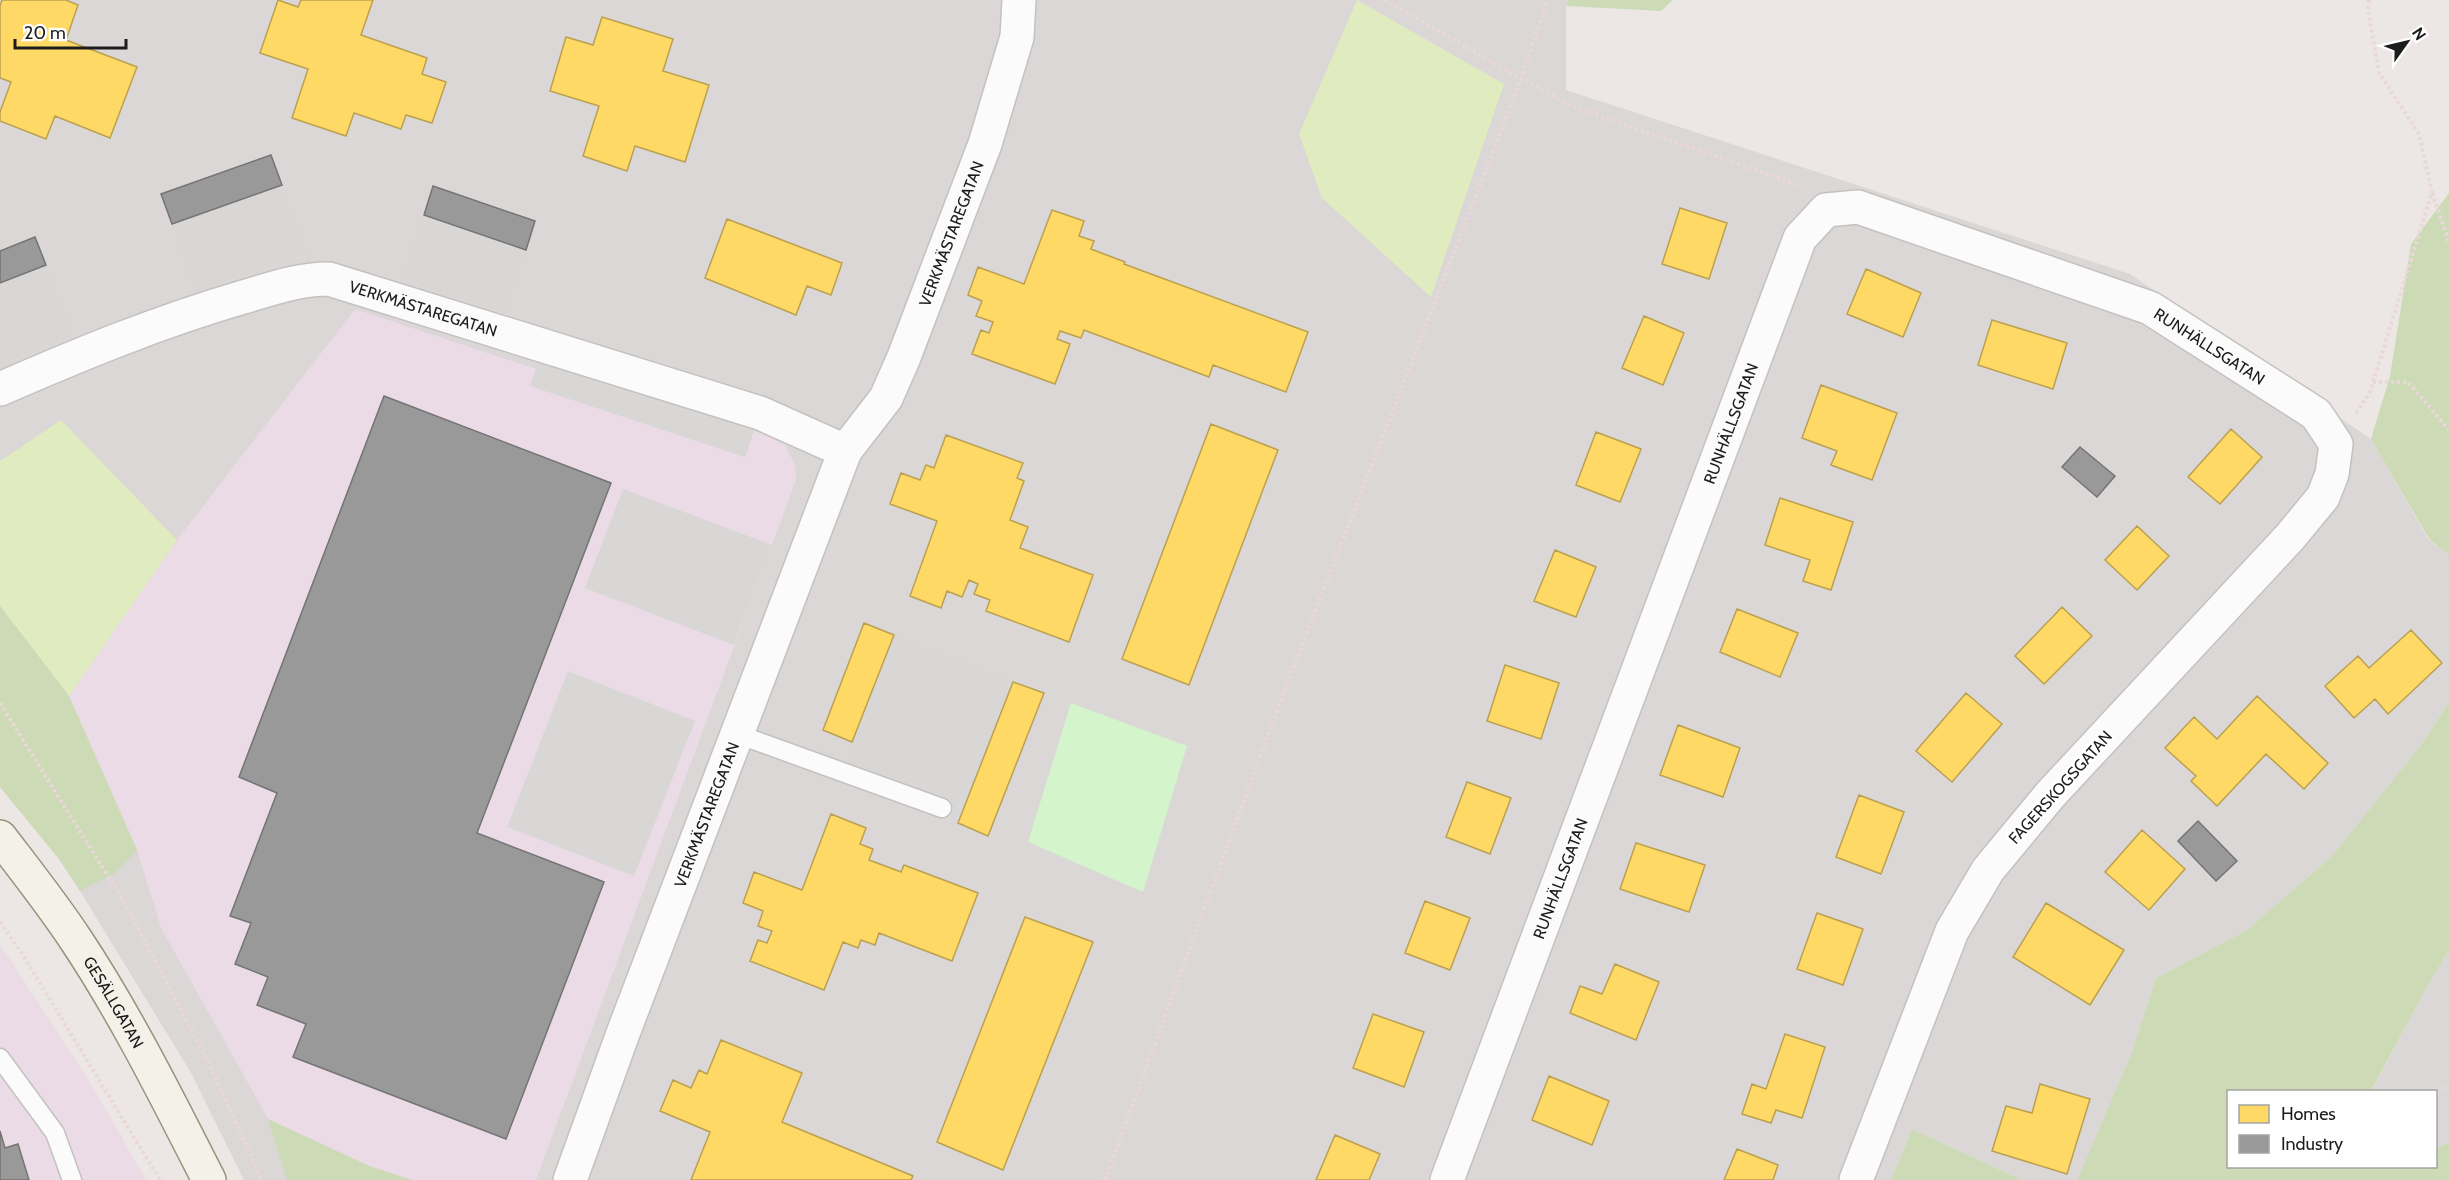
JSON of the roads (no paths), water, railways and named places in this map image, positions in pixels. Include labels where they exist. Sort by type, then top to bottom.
[{"type":"street","name":"VERKMÄSTAREGATAN","points":[[570,1180],[622,1036],[845,451],[886,398],[904,357],[985,144],[1017,37],[1018,0]]},
{"type":"street","name":"RUNHÄLLSGATAN","points":[[1447,1180],[1800,238],[1826,210],[1858,207],[2151,308],[2316,414],[2336,444]]},
{"type":"street","name":"VERKMÄSTAREGATAN","points":[[0,389],[68,359],[210,307],[305,279],[329,279],[760,413],[845,451]]},
{"type":"street","name":"FAGERSKOGSGATAN","points":[[1856,1180],[1952,931],[1988,870],[2049,795],[2290,537],[2323,497],[2332,474],[2336,444]]},
{"type":"street","name":"GESÄLLGATAN","points":[[0,837],[76,940],[106,988],[180,1122],[209,1180]]},
{"type":"lane","points":[[737,734],[942,808]]},
{"type":"lane","points":[[0,1058],[55,1133],[72,1180]]}]
